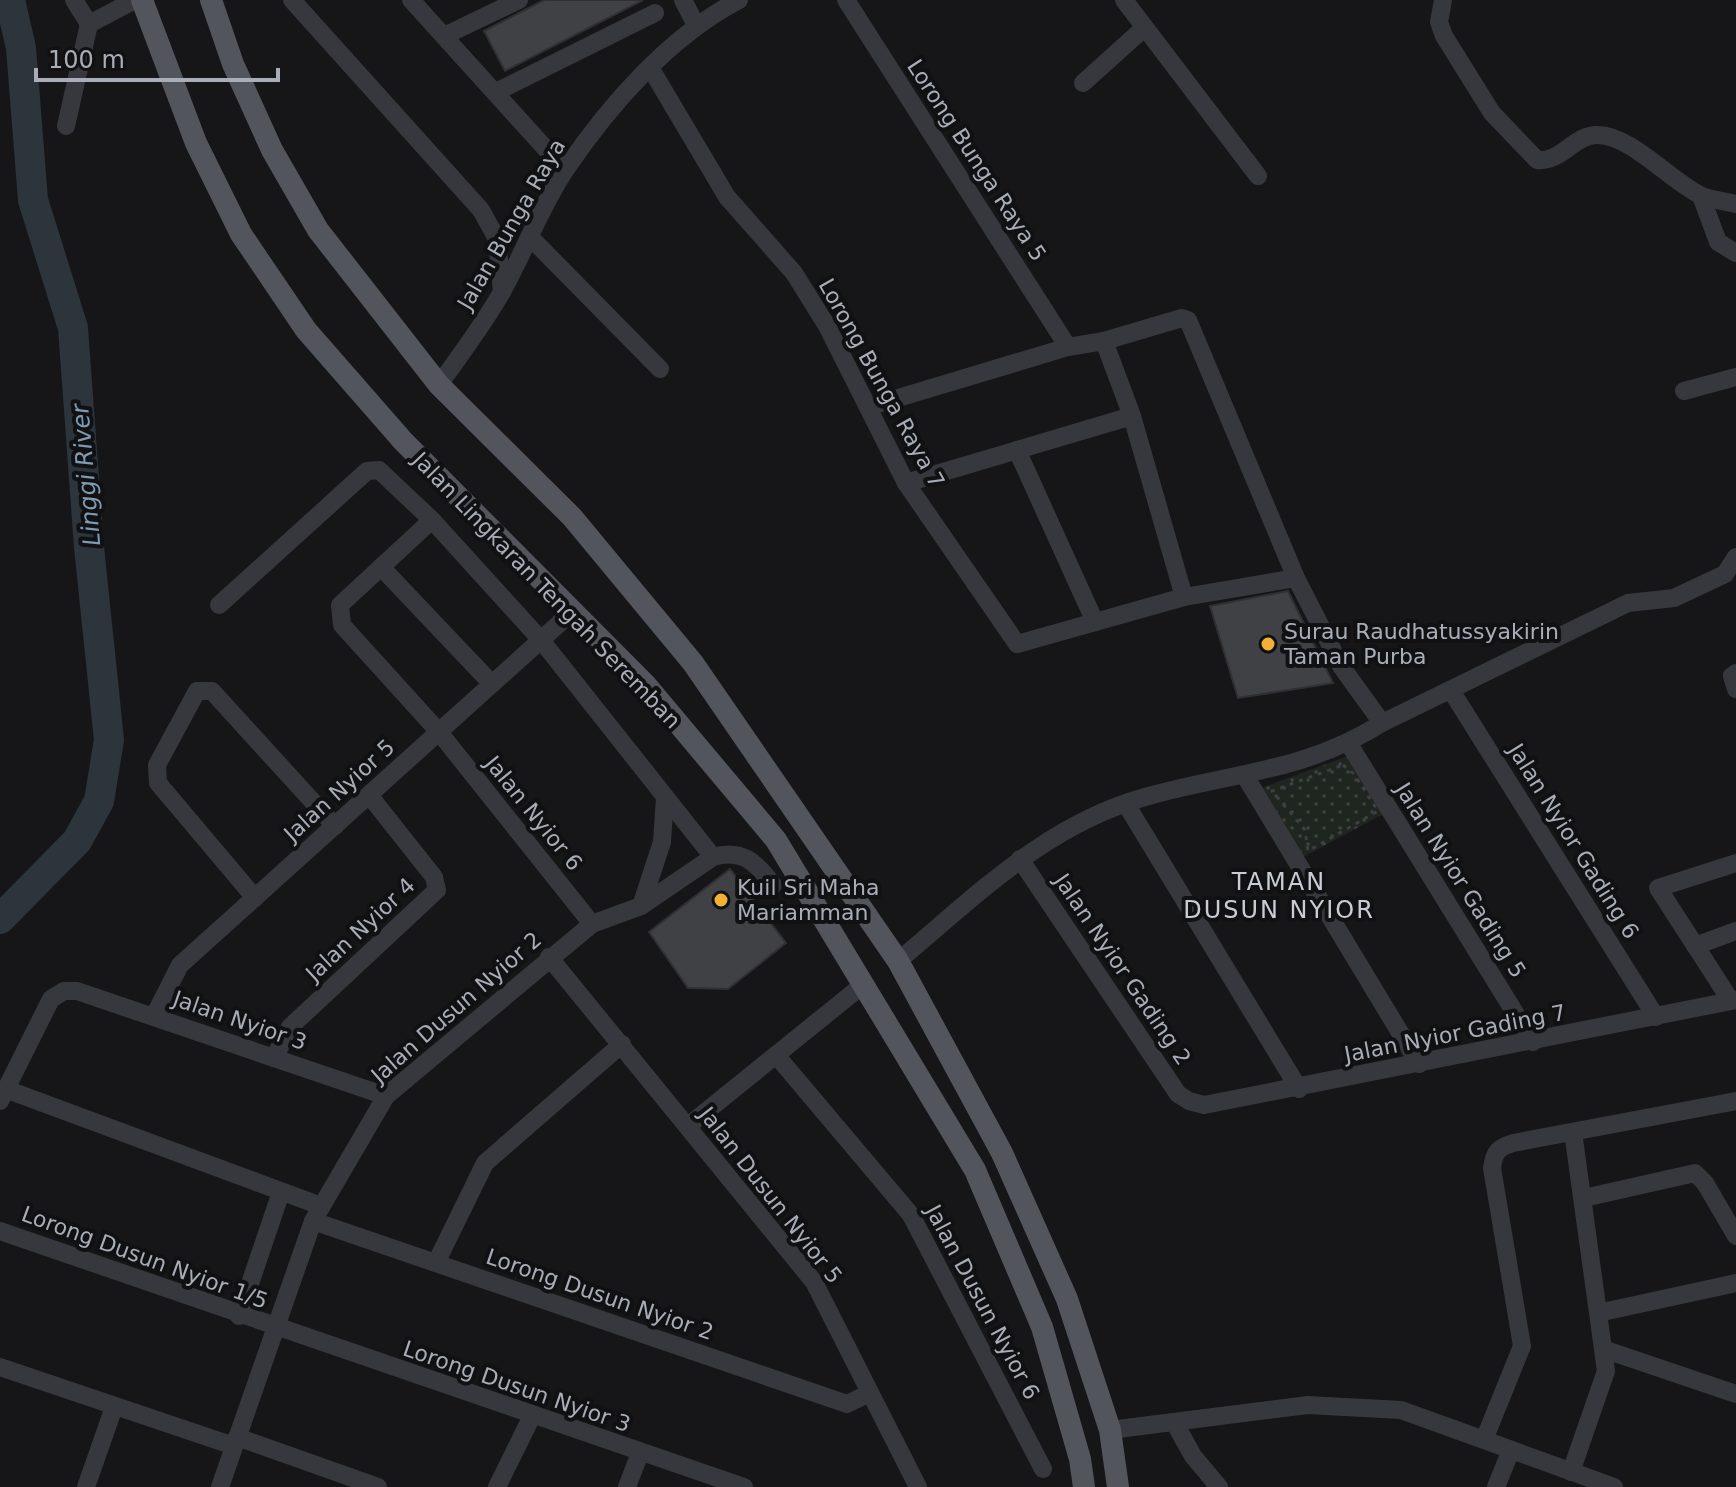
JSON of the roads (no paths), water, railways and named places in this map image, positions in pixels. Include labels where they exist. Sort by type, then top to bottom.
[{"type":"main road","name":"Jalan Lingkaran Tengah Seremban","points":[[142,0],[203,156],[241,234],[306,330],[403,441],[646,685],[776,840],[975,1170],[1042,1327],[1080,1459],[1084,1487]]},
{"type":"main road","points":[[211,0],[233,64],[272,150],[318,230],[439,385],[572,517],[693,663],[898,961],[1002,1153],[1067,1299],[1110,1430],[1118,1487]]},
{"type":"street","points":[[66,126],[89,24],[74,0]]},
{"type":"street","points":[[89,24],[135,0]]},
{"type":"street","points":[[292,0],[481,210],[497,239],[502,292]]},
{"type":"street","points":[[411,0],[565,170]]},
{"type":"street","points":[[444,36],[519,0]]},
{"type":"street","points":[[683,0],[696,25]]},
{"type":"street","name":"Jalan Bunga Raya","points":[[439,385],[502,292],[565,170],[623,96],[696,25],[739,0]]},
{"type":"street","name":"Lorong Bunga Raya 5","points":[[846,0],[1068,347]]},
{"type":"street","points":[[1124,0],[1143,29],[1258,176]]},
{"type":"street","points":[[1443,0],[1439,22],[1444,36],[1492,113],[1537,160],[1555,158],[1584,137],[1600,134],[1625,144],[1701,196],[1736,204]]},
{"type":"street","points":[[496,92],[655,13]]},
{"type":"street","points":[[1083,83],[1143,29]]},
{"type":"street","name":"Lorong Bunga Raya 7","points":[[651,69],[727,197],[794,273],[827,326],[906,483],[1017,644],[1184,597],[1296,578]]},
{"type":"street","points":[[1701,196],[1718,242],[1736,253]]},
{"type":"street","points":[[530,237],[660,369]]},
{"type":"street","points":[[868,407],[1068,347],[1104,341],[1182,318],[1188,320],[1296,578],[1341,666],[1382,723]]},
{"type":"street","points":[[1104,341],[1132,416],[1184,597]]},
{"type":"street","points":[[1684,391],[1736,377]]},
{"type":"street","points":[[906,483],[1132,416]]},
{"type":"street","points":[[1017,450],[1095,622]]},
{"type":"street","points":[[219,605],[367,471],[379,470],[432,520],[541,640],[713,857],[725,853],[742,855],[758,865],[773,885]]},
{"type":"street","points":[[432,520],[381,567],[492,684]]},
{"type":"street","points":[[898,961],[1020,859],[1066,827],[1126,804],[1295,765],[1349,744],[1382,723],[1452,692],[1628,603],[1674,598],[1725,574],[1736,557]]},
{"type":"street","name":"Jalan Nyior 6","points":[[381,567],[340,605],[342,625],[439,732],[592,924]]},
{"type":"street","name":"Jalan Nyior 5","points":[[154,1016],[180,965],[573,611]]},
{"type":"street","points":[[1736,673],[1732,676],[1736,689]]},
{"type":"street","points":[[255,898],[158,783],[157,765],[193,696],[204,689],[212,691],[335,826]]},
{"type":"street","name":"Jalan Nyior Gading 6","points":[[1452,692],[1656,1017]]},
{"type":"street","name":"Jalan Nyior Gading 5","points":[[1349,744],[1533,1042]]},
{"type":"street","points":[[1245,776],[1419,1064]]},
{"type":"street","name":"Jalan Nyior 4","points":[[274,1058],[290,1027],[437,890],[434,877],[369,795]]},
{"type":"street","points":[[641,906],[662,842],[665,797]]},
{"type":"street","points":[[1126,804],[1299,1089]]},
{"type":"street","name":"Jalan Dusun Nyior 2","points":[[220,1487],[317,1214],[386,1096],[592,924],[641,906],[713,857]]},
{"type":"street","name":"Jalan Nyior Gading 2","points":[[1020,859],[1178,1094],[1189,1101]]},
{"type":"street","points":[[1733,1001],[1658,888],[1736,863]]},
{"type":"street","points":[[1695,946],[1736,931]]},
{"type":"street","name":"Jalan Dusun Nyior 5","points":[[549,957],[814,1282],[918,1487]]},
{"type":"street","points":[[688,1126],[864,984]]},
{"type":"street","name":"Jalan Nyior 3","points":[[4,1096],[51,999],[64,991],[77,991],[386,1096]]},
{"type":"street","name":"Jalan Nyior Gading 7","points":[[1189,1101],[1204,1105],[1299,1089],[1733,1001]]},
{"type":"street","points":[[436,1263],[485,1163],[622,1044]]},
{"type":"street","name":"Jalan Dusun Nyior 6","points":[[776,1055],[911,1215],[1043,1469]]},
{"type":"street","name":"Lorong Dusun Nyior 2","points":[[4,1096],[281,1192],[317,1214],[436,1263],[847,1404],[870,1393]]},
{"type":"street","points":[[1484,1440],[1522,1346],[1492,1168],[1494,1155],[1500,1147],[1513,1143],[1736,1101]]},
{"type":"street","points":[[1571,1472],[1606,1371],[1573,1132]]},
{"type":"street","points":[[1584,1198],[1695,1173],[1705,1183],[1736,1236]]},
{"type":"street","points":[[239,1316],[281,1192]]},
{"type":"street","name":"Lorong Dusun Nyior 1/5","points":[[0,1231],[274,1328]]},
{"type":"street","points":[[1598,1313],[1736,1283]]},
{"type":"street","name":"Lorong Dusun Nyior 3","points":[[274,1328],[744,1487]]},
{"type":"street","points":[[1603,1349],[1736,1394]]},
{"type":"street","points":[[0,1367],[114,1407],[236,1442],[340,1480],[378,1487]]},
{"type":"street","points":[[1110,1430],[1308,1405],[1401,1410],[1614,1487]]},
{"type":"street","points":[[86,1487],[114,1407]]},
{"type":"street","points":[[497,1487],[532,1416]]},
{"type":"street","points":[[1174,1422],[1193,1456],[1219,1487]]},
{"type":"street","points":[[1496,1487],[1511,1450]]},
{"type":"street","points":[[627,1487],[640,1453]]},
{"type":"waterway","name":"Linggi River","points":[[0,919],[77,841],[99,801],[109,740],[89,547],[73,328],[33,200],[21,48],[10,0]]},
{"type":"place","name":"Surau Raudhatussyakirin Taman Purba","points":[[1268,644]]},
{"type":"place","name":"Kuil Sri Maha Mariamman","points":[[721,900]]},
{"type":"district","name":"TAMAN DUSUN NYIOR","points":[[1279,896]]}]
